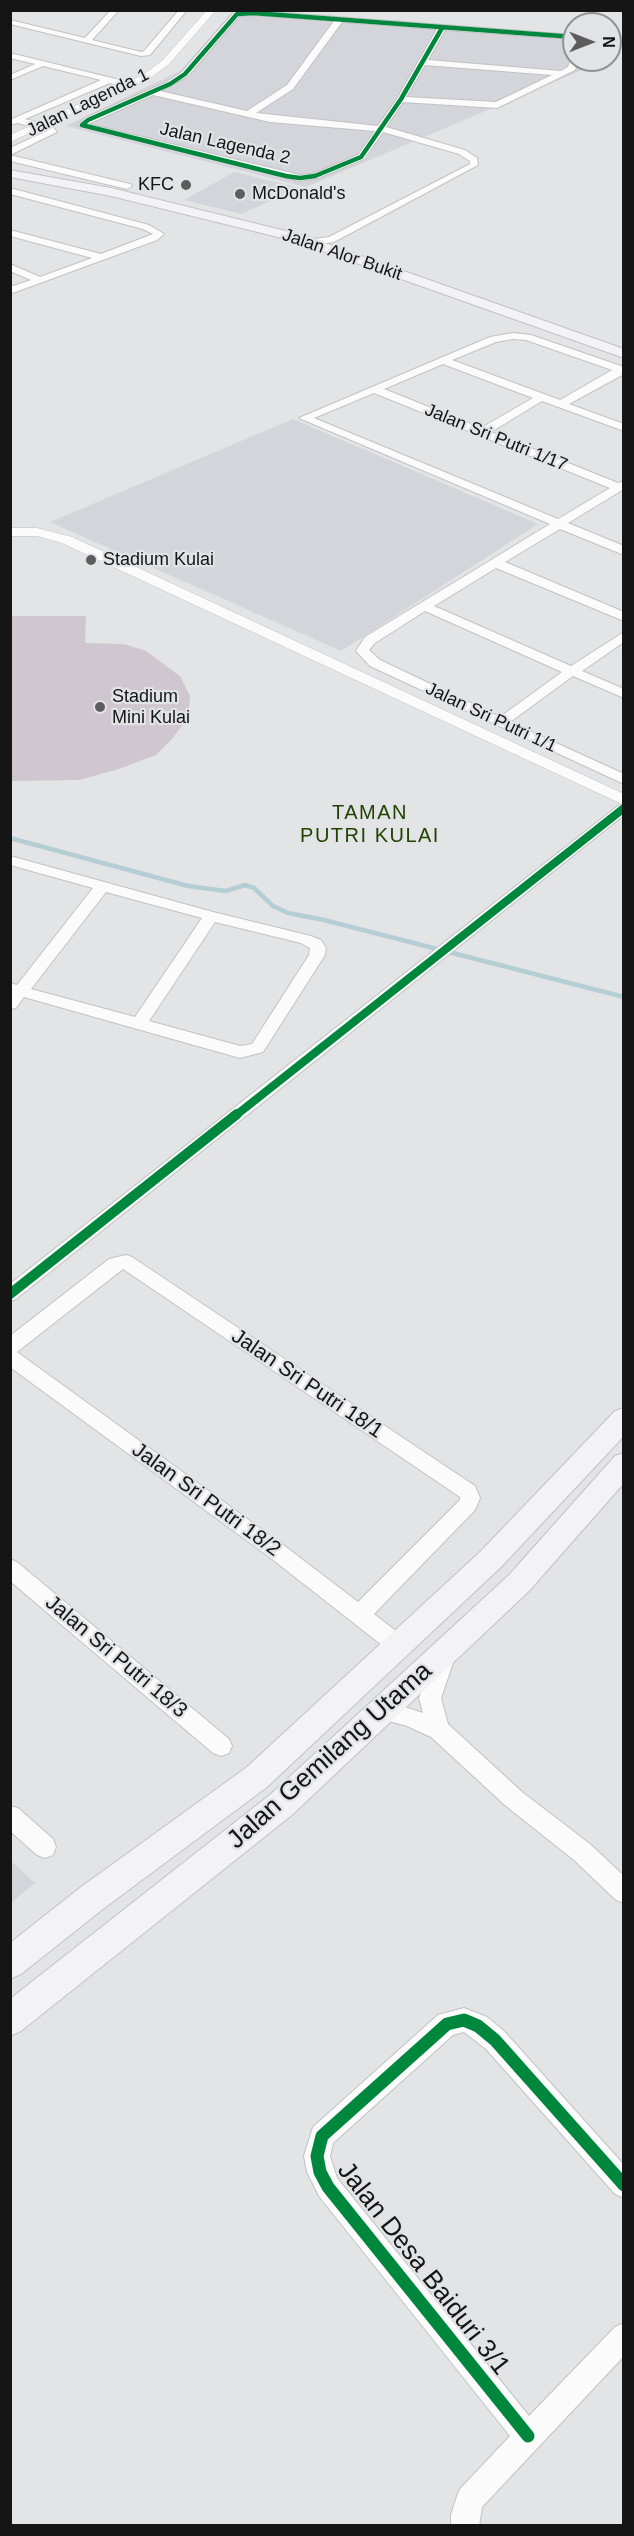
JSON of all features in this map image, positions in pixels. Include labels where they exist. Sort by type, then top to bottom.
[{"type":"main road","name":"Jalan Alor Bukit","points":[[10,170],[240,222],[309,242],[624,354]]},
{"type":"main road","name":"Jalan Gemilang Utama","points":[[10,1963],[92,1898],[257,1777],[491,1560],[624,1418]]},
{"type":"main road","name":"Jalan Gemilang Utama","points":[[10,2020],[282,1804],[519,1583],[624,1464]]},
{"type":"street","points":[[87,41],[116,10]]},
{"type":"street","points":[[10,22],[147,53],[184,10]]},
{"type":"street","name":"Jalan Lagenda 1","points":[[10,132],[136,76],[160,59],[203,10]]},
{"type":"street","name":"Jalan Lagenda 1","points":[[10,140],[42,126],[119,83],[146,77],[166,62],[212,10]]},
{"type":"street","points":[[152,92],[185,74],[237,14],[562,36]]},
{"type":"street","points":[[249,114],[290,87],[339,20]]},
{"type":"street","name":"Jalan Lagenda 2","points":[[152,92],[88,120],[82,125],[300,178],[315,176],[361,157],[401,99],[442,28]]},
{"type":"street","points":[[10,55],[119,83]]},
{"type":"street","points":[[422,62],[562,73]]},
{"type":"street","points":[[10,78],[43,63]]},
{"type":"street","points":[[401,99],[497,105],[562,73]]},
{"type":"street","points":[[13,120],[119,83]]},
{"type":"street","points":[[152,92],[286,122],[404,127],[482,155]]},
{"type":"street","points":[[10,152],[53,132],[42,126],[13,120]]},
{"type":"street","points":[[309,242],[331,240],[474,165],[472,157],[382,127]]},
{"type":"street","points":[[10,158],[127,186]]},
{"type":"street","points":[[342,254],[341,249],[345,244],[484,167]]},
{"type":"street","points":[[10,191],[147,227],[159,234],[154,238],[10,291]]},
{"type":"street","points":[[10,233],[101,257]]},
{"type":"street","points":[[10,267],[40,280]]},
{"type":"street","points":[[622,371],[527,337],[513,336],[494,339],[305,418],[624,551]]},
{"type":"street","points":[[445,361],[624,428]]},
{"type":"street","points":[[559,405],[622,371]]},
{"type":"street","name":"Jalan Sri Putri 1/17","points":[[374,389],[621,485]]},
{"type":"street","points":[[483,432],[540,398]]},
{"type":"street","points":[[426,607],[621,485]]},
{"type":"street","points":[[10,532],[38,532],[67,540],[624,800]]},
{"type":"street","points":[[496,562],[624,617]]},
{"type":"street","points":[[426,607],[624,694]]},
{"type":"street","name":"Jalan Sri Putri 1/1","points":[[426,607],[370,640],[363,646],[362,651],[365,657],[624,780]]},
{"type":"street","points":[[500,723],[624,636]]},
{"type":"street","points":[[10,1294],[624,808]]},
{"type":"street","points":[[12,860],[102,887],[306,939],[316,943],[318,948],[317,955],[257,1048],[240,1052],[16,990]]},
{"type":"street","points":[[10,1004],[16,990],[102,887]]},
{"type":"street","points":[[139,1024],[211,916]]},
{"type":"street","name":"Jalan Sri Putri 18/1","points":[[10,1347],[115,1264],[126,1262],[468,1492],[470,1498],[468,1504],[358,1616]]},
{"type":"street","name":"Jalan Sri Putri 18/2","points":[[10,1357],[279,1553],[399,1646]]},
{"type":"street","name":"Jalan Sri Putri 18/3","points":[[10,1568],[221,1746]]},
{"type":"street","points":[[439,1730],[430,1698],[446,1652]]},
{"type":"street","points":[[383,1710],[410,1717],[439,1730],[514,1799],[582,1852],[624,1892]]},
{"type":"street","points":[[10,1816],[45,1847]]},
{"type":"street","name":"Jalan Desa Baiduri 3/1","points":[[528,2436],[328,2187],[320,2172],[317,2156],[322,2136],[447,2024],[464,2020],[478,2026],[495,2040],[624,2185]]},
{"type":"street","points":[[465,2526],[465,2515],[470,2499],[624,2336]]},
{"type":"shaded area","points":[[233,11],[276,11],[562,33],[562,72],[578,72],[306,187],[66,126],[180,71]]},
{"type":"shaded area","name":"McDonald's","points":[[234,172],[300,188],[241,214],[184,200]]},
{"type":"shaded area","points":[[293,419],[538,524],[341,651],[50,522]]},
{"type":"shaded area","name":"Stadium Mini Kulai","points":[[11,616],[86,616],[85,643],[124,644],[146,651],[180,676],[190,696],[188,718],[156,755],[119,769],[79,780],[11,781]]},
{"type":"shaded area","points":[[11,1861],[35,1883],[10,1903]]},
{"type":"waterway","points":[[10,838],[188,886],[226,891],[245,885],[254,888],[273,906],[288,913],[324,920],[624,997]]},
{"type":"cycle path","points":[[442,28],[401,99],[361,157],[315,176],[300,178],[286,176],[82,125],[88,120],[170,84],[185,74],[237,14],[253,13],[562,36]]},
{"type":"cycle path","points":[[10,1294],[624,808]]},
{"type":"cycle path","points":[[528,2436],[328,2187],[320,2172],[317,2156],[322,2136],[447,2024],[464,2020],[478,2026],[495,2040],[624,2185]]},
{"type":"place","name":"KFC","points":[[186,185]]},
{"type":"place","name":"McDonald's","points":[[240,194]]},
{"type":"place","name":"Stadium Kulai","points":[[91,560]]},
{"type":"place","name":"Stadium Mini Kulai","points":[[100,707]]},
{"type":"district","name":"TAMAN PUTRI KULAI","points":[[370,824]]}]
